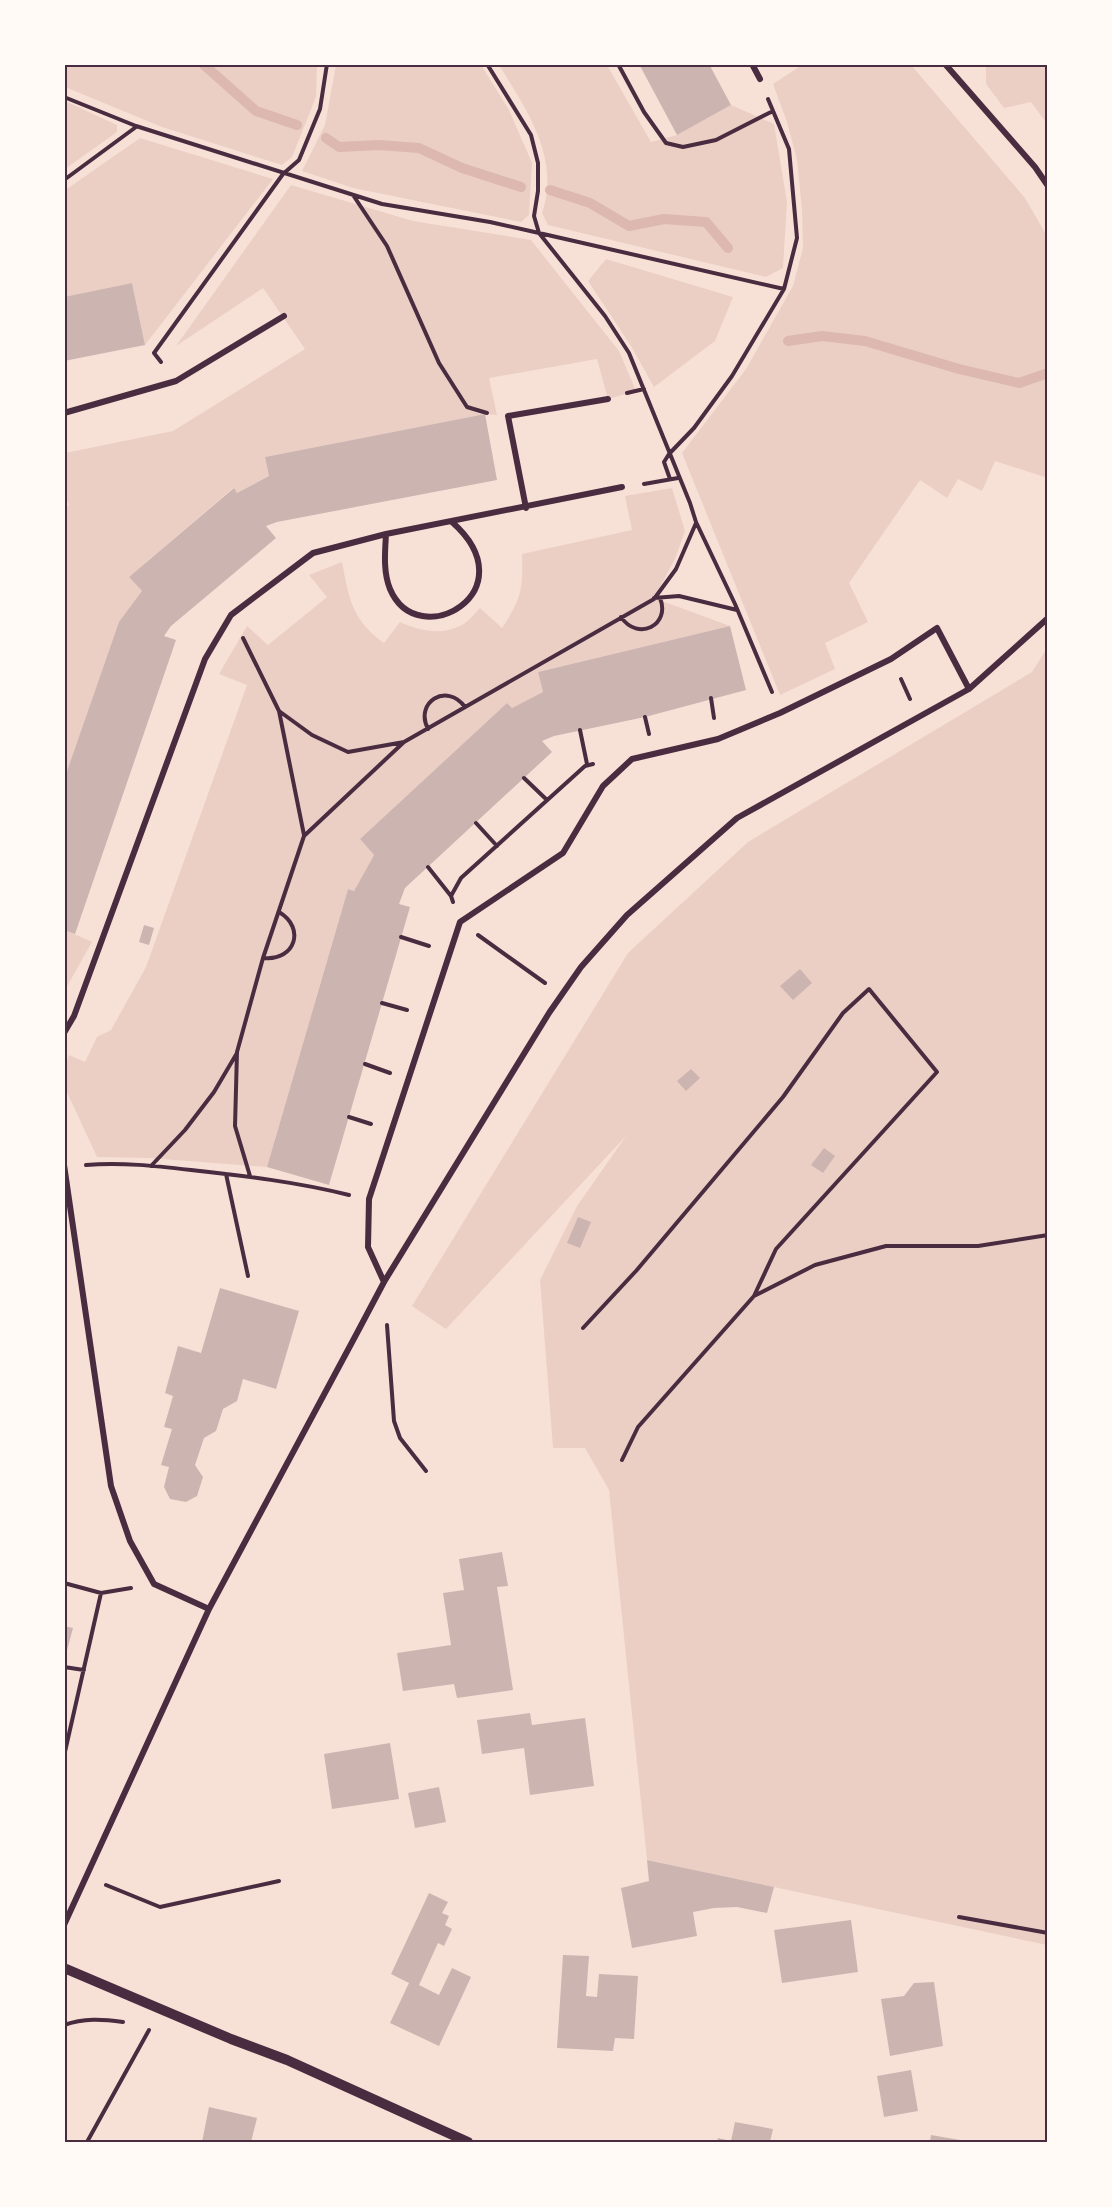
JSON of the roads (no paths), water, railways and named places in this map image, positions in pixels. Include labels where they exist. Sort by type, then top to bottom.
[{"type":"street","points":[[752,64],[760,79]]},
{"type":"street","points":[[945,64],[1035,168],[1047,186]]},
{"type":"street","points":[[64,413],[176,381],[284,316]]},
{"type":"street","points":[[526,508],[508,416],[608,399]]},
{"type":"street","points":[[64,1033],[74,1016],[205,659],[231,615],[313,553],[386,534],[622,488]]},
{"type":"street","points":[[386,534],[386,576],[390,590],[398,602],[411,611],[424,616],[440,617],[454,612],[467,602],[476,588],[480,572],[478,556],[470,542],[452,522]]},
{"type":"street","points":[[64,1925],[209,1609],[384,1282],[549,1013],[581,967],[627,915],[737,818],[969,689],[1047,618]]},
{"type":"street","points":[[384,1282],[368,1247],[369,1199],[460,922],[563,853],[603,786],[632,759],[718,739],[891,659],[937,628],[969,689]]},
{"type":"street","points":[[64,1165],[111,1486],[130,1541],[154,1584],[209,1609]]},
{"type":"street","points":[[64,1968],[287,2060],[468,2142]]},
{"type":"waterway","points":[[203,64],[256,111],[297,125]]},
{"type":"waterway","points":[[326,138],[339,147],[379,145],[419,148],[462,168],[521,187]]},
{"type":"waterway","points":[[550,190],[590,203],[629,226],[664,219],[706,222],[728,248]]},
{"type":"waterway","points":[[788,341],[822,336],[865,341],[959,369],[1019,383],[1048,373]]}]
